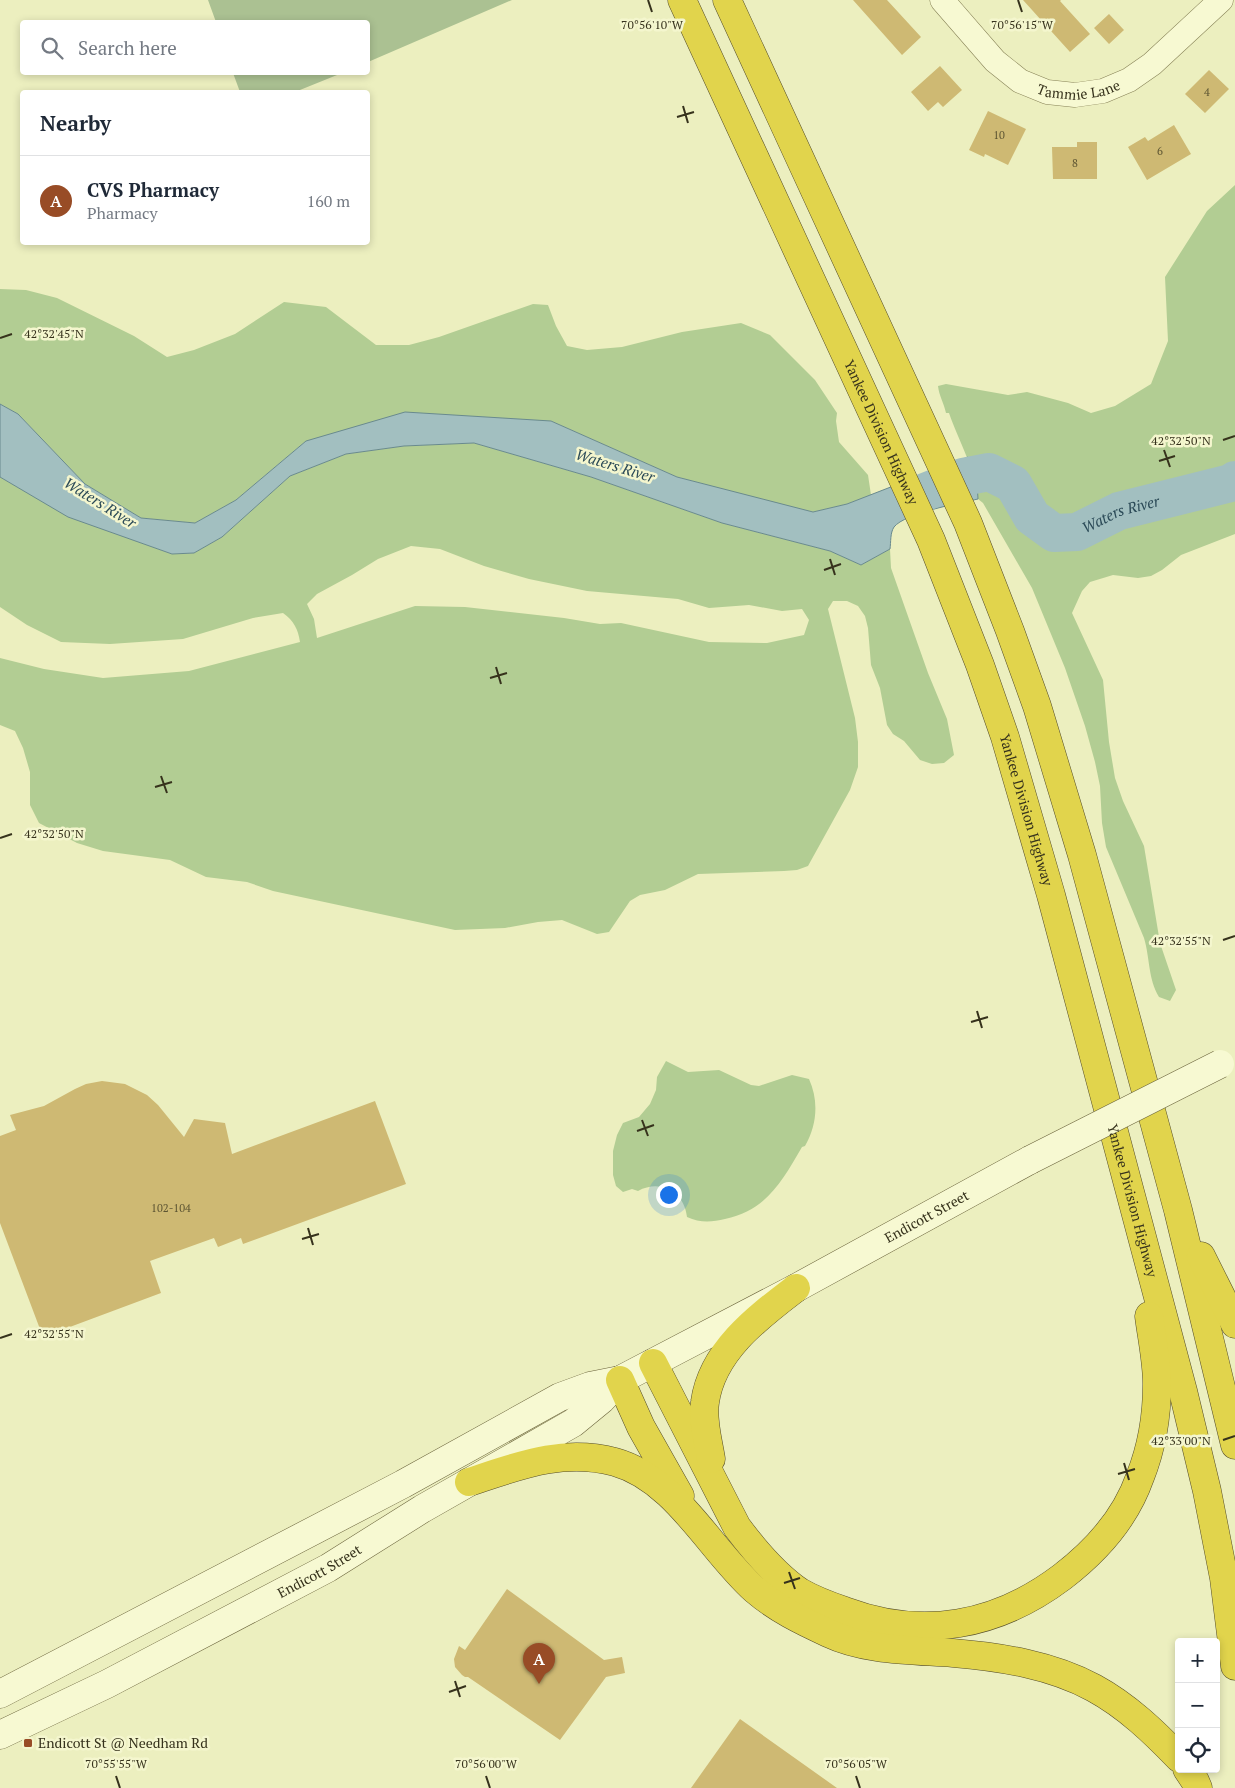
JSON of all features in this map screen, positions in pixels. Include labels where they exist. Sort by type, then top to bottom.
[{"type":"highway","name":"Yankee Division Highway","points":[[682,0],[931,540],[980,665],[1005,737],[1030,818],[1183,1391],[1207,1491],[1224,1578],[1235,1666]]},
{"type":"highway","points":[[727,0],[968,523],[1037,706],[1082,855],[1178,1210],[1235,1445]]},
{"type":"highway","points":[[1178,1210],[1235,1324]]},
{"type":"highway","points":[[653,1363],[737,1527],[753,1549],[777,1573],[801,1592],[827,1605],[880,1622],[909,1626],[940,1626],[980,1619],[1013,1608],[1041,1593],[1082,1562],[1103,1540],[1128,1505],[1140,1478],[1154,1427],[1157,1383],[1140,1228]]},
{"type":"highway","points":[[726,1505],[712,1462],[706,1429],[704,1403],[708,1386],[718,1365],[733,1343],[748,1326],[796,1288]]},
{"type":"highway","points":[[620,1380],[642,1427],[695,1522]]},
{"type":"highway","points":[[468,1482],[528,1462],[560,1457],[588,1457],[617,1463],[643,1474],[665,1491],[695,1522],[733,1568],[756,1590],[779,1608],[806,1623],[832,1635],[859,1643],[905,1651],[954,1653],[1008,1659],[1072,1678],[1095,1689],[1129,1712],[1175,1754]]},
{"type":"highway","points":[[1190,1773],[1198,1788]]},
{"type":"main road","name":"Endicott Street","points":[[0,1694],[403,1484],[560,1397],[590,1386],[620,1380],[796,1288],[1030,1160],[1227,1060]]},
{"type":"main road","name":"Endicott Street","points":[[0,1735],[107,1684],[328,1568],[422,1509],[573,1423],[601,1400],[620,1380]]},
{"type":"street","name":"Tammie Lane","points":[[942,0],[995,61],[1020,81],[1047,92],[1075,95],[1103,91],[1129,80],[1152,64],[1220,0]]},
{"type":"green space","points":[[208,0],[512,0],[370,61],[370,20],[215,20]]},
{"type":"green space","points":[[234,75],[337,75],[300,90],[239,90]]},
{"type":"green space","points":[[1235,185],[1235,534],[1181,555],[1151,576],[1138,578],[1113,575],[1090,582],[1082,591],[1072,613],[1103,680],[1109,742],[1115,778],[1123,801],[1144,846],[1160,943],[1176,990],[1170,1001],[1159,997],[1155,990],[1144,938],[1106,847],[1102,823],[1100,786],[1095,762],[1065,668],[1032,588],[983,503],[978,499],[974,477],[949,413],[946,413],[938,386],[946,384],[1008,395],[1027,392],[1068,403],[1091,413],[1115,406],[1151,384],[1168,341],[1165,277],[1207,211]]},
{"type":"green space","points":[[0,289],[26,290],[57,298],[134,336],[167,357],[194,350],[235,334],[284,302],[326,307],[376,345],[409,345],[439,337],[533,304],[548,305],[556,326],[567,346],[587,350],[622,347],[682,332],[741,323],[770,335],[815,380],[837,413],[836,421],[839,442],[868,475],[871,495],[847,504],[813,512],[772,503],[677,477],[551,421],[306,441],[236,500],[195,523],[141,518],[85,484],[18,414],[0,404]]},
{"type":"green space","points":[[474,443],[591,477],[722,523],[830,551],[861,565],[890,549],[891,568],[928,673],[947,719],[954,755],[944,763],[932,764],[920,760],[904,741],[893,734],[887,725],[880,688],[871,665],[868,628],[865,616],[858,606],[847,601],[833,601],[828,609],[855,718],[858,742],[858,767],[850,790],[808,866],[797,870],[784,871],[698,874],[665,890],[640,895],[630,901],[609,932],[597,934],[562,920],[505,928],[455,930],[273,891],[247,882],[206,877],[170,860],[103,851],[77,843],[39,823],[30,805],[30,772],[23,748],[15,731],[0,725],[0,658],[44,669],[103,678],[189,671],[300,642],[295,626],[283,613],[253,618],[183,639],[110,644],[61,642],[27,625],[0,607],[0,477],[69,517],[172,554],[194,553],[222,537],[290,476],[346,454],[404,446]],"holes":[[[411,546],[440,549],[484,566],[529,579],[587,591],[678,599],[709,608],[749,605],[782,611],[802,609],[809,620],[804,635],[767,643],[709,642],[621,623],[600,624],[465,607],[415,606],[317,638],[314,619],[307,604],[317,594],[378,559]]]},
{"type":"green space","points":[[666,1061],[688,1072],[719,1070],[751,1085],[759,1086],[792,1075],[809,1079],[814,1096],[815,1113],[809,1138],[772,1192],[752,1209],[725,1219],[701,1221],[687,1217],[681,1200],[670,1190],[655,1186],[638,1191],[632,1189],[623,1192],[616,1186],[613,1175],[613,1151],[617,1135],[623,1123],[639,1117],[650,1104],[656,1090],[657,1077]]},
{"type":"water","points":[[0,404],[18,414],[85,484],[141,518],[195,523],[236,500],[306,441],[405,412],[551,421],[677,477],[813,512],[847,504],[968,457],[977,483],[978,499],[933,509],[900,522],[893,529],[890,549],[861,565],[830,551],[722,523],[591,477],[474,443],[404,446],[346,454],[290,476],[222,537],[194,553],[172,554],[68,517],[0,477]]},
{"type":"building","points":[[853,0],[887,0],[921,37],[902,55]]},
{"type":"building","points":[[1023,0],[1061,0],[1090,34],[1070,52]]},
{"type":"building","points":[[1109,14],[1124,30],[1109,44],[1094,28]]},
{"type":"building","points":[[940,66],[962,90],[943,107],[938,102],[928,111],[911,92]]},
{"type":"building","points":[[1209,70],[1229,89],[1205,113],[1185,94]]},
{"type":"building","points":[[988,111],[1026,129],[1008,165],[985,154],[984,157],[969,150]]},
{"type":"building","points":[[1174,125],[1191,154],[1147,180],[1128,147],[1145,137],[1148,141]]},
{"type":"building","points":[[1077,142],[1097,142],[1097,179],[1053,179],[1052,147],[1077,147]]},
{"type":"building","points":[[102,1081],[125,1084],[147,1095],[158,1105],[184,1137],[194,1119],[225,1123],[232,1154],[375,1101],[406,1184],[243,1244],[241,1238],[218,1247],[214,1238],[150,1261],[161,1293],[43,1337],[0,1223],[0,1136],[16,1130],[10,1115],[44,1106],[86,1084]]},
{"type":"building","points":[[507,1589],[604,1660],[622,1657],[625,1673],[606,1677],[560,1740],[468,1677],[462,1675],[455,1667],[454,1659],[459,1646],[465,1650]]},
{"type":"building","points":[[740,1719],[837,1788],[691,1788]]},
{"type":"waterway","name":"Waters River","points":[[925,492],[963,477],[989,472],[1013,484],[1032,517],[1054,533],[1077,532],[1119,511],[1231,483],[1235,480]]},
{"type":"place","name":"CVS Pharmacy","points":[[539,1684]]},
{"type":"place","name":"Endicott St @ Needham Rd","points":[[28,1743]]}]
